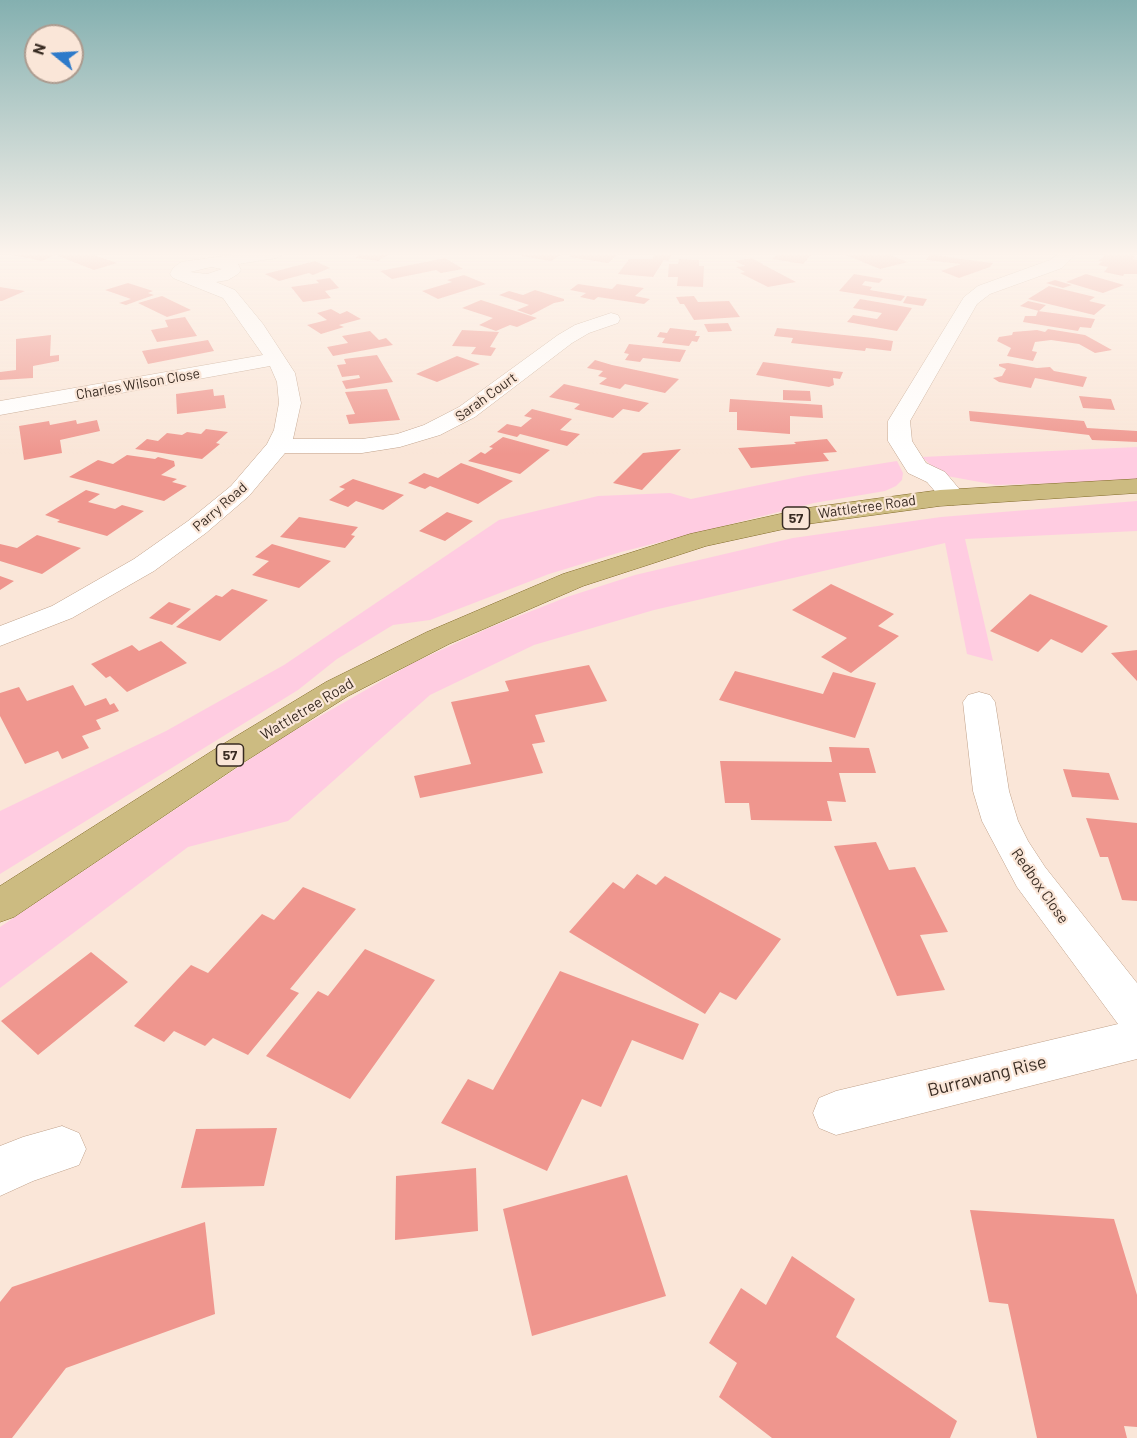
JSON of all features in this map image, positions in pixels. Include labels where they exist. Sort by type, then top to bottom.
[{"type":"main road","name":"Wattletree Road","points":[[0,906],[287,719],[393,660],[471,623],[575,587],[727,547],[946,505],[1137,486]]},
{"type":"main road","name":"Wattletree Road","points":[[946,505],[1137,498]]},
{"type":"street","name":"Parry Road","points":[[0,637],[80,603],[144,565],[221,508],[255,476],[278,446],[285,430],[291,403],[288,382],[253,320]]},
{"type":"street","name":"Sarah Court","points":[[278,446],[362,446],[400,440],[432,430],[467,412],[565,339],[608,320]]},
{"type":"street","points":[[946,505],[912,477],[916,468],[900,441],[899,421],[959,320]]},
{"type":"street","name":"Charles Wilson Close","points":[[0,408],[277,359]]},
{"type":"street","name":"Redbox Close","points":[[980,702],[991,791],[1000,821],[1013,848],[1031,877],[1137,1016]]},
{"type":"street","name":"Burrawang Rise","points":[[836,1113],[1137,1040]]},
{"type":"street","points":[[0,1172],[23,1160],[62,1149]]},
{"type":"shaded area","points":[[1137,447],[1137,481],[996,485],[947,476],[936,470],[922,457]]},
{"type":"shaded area","points":[[897,461],[903,473],[902,480],[885,491],[814,503],[621,552],[549,574],[430,620],[393,625],[337,659],[298,690],[0,874],[0,811],[166,731],[284,665],[499,520],[598,496],[670,493],[691,499],[803,476]]},
{"type":"shaded area","points":[[1137,501],[1137,531],[965,539],[993,661],[967,654],[945,543],[654,610],[534,645],[430,695],[288,821],[188,847],[0,988],[0,927],[280,739],[413,663],[491,627],[567,597],[635,575],[793,538],[941,517]]},
{"type":"building","points":[[165,320],[187,320],[197,336],[157,342],[151,330],[168,327]]},
{"type":"building","points":[[327,320],[357,320],[339,325],[344,327],[321,334],[307,325]]},
{"type":"building","points":[[489,320],[532,320],[517,327],[510,325],[496,331],[479,325]]},
{"type":"building","points":[[849,320],[904,320],[897,331],[847,322]]},
{"type":"building","points":[[1024,320],[1095,320],[1091,328],[1080,327],[1078,331],[1023,322]]},
{"type":"building","points":[[728,323],[732,331],[708,332],[704,324]]},
{"type":"building","points":[[670,328],[697,331],[695,336],[700,336],[697,342],[692,341],[689,346],[662,343],[665,338],[657,337],[660,332],[667,333]]},
{"type":"building","points":[[777,328],[893,341],[891,351],[866,348],[865,351],[791,343],[793,338],[774,336]]},
{"type":"building","points":[[1048,329],[1085,335],[1112,350],[1095,353],[1079,344],[1051,340],[1035,342],[1032,351],[1037,352],[1033,361],[1007,356],[1011,348],[997,341],[999,337],[1012,335],[1013,332],[1037,330],[1045,332]]},
{"type":"building","points":[[462,330],[499,332],[490,347],[496,348],[491,356],[471,354],[476,347],[452,346]]},
{"type":"building","points":[[370,331],[379,340],[386,338],[393,345],[333,356],[327,347],[348,343],[342,336]]},
{"type":"building","points":[[51,335],[50,356],[59,355],[59,361],[33,366],[33,378],[0,380],[0,372],[16,370],[16,339]]},
{"type":"building","points":[[208,340],[214,351],[148,364],[142,351]]},
{"type":"building","points":[[629,344],[686,350],[680,362],[643,358],[640,362],[625,360],[629,354],[624,353]]},
{"type":"building","points":[[377,355],[393,382],[346,389],[342,381],[360,378],[359,375],[342,377],[337,365],[346,364],[344,359]]},
{"type":"building","points":[[457,356],[480,364],[437,382],[416,374]]},
{"type":"building","points":[[595,360],[679,379],[665,393],[625,384],[620,389],[599,384],[607,378],[598,376],[603,371],[587,368]]},
{"type":"building","points":[[763,362],[843,372],[840,379],[833,378],[834,385],[829,387],[756,375]]},
{"type":"building","points":[[1008,363],[1037,368],[1050,367],[1054,371],[1087,377],[1083,387],[1035,378],[1031,388],[999,382],[993,378],[1002,376],[1006,369],[999,364]]},
{"type":"building","points":[[564,384],[649,403],[639,412],[623,409],[613,418],[574,409],[580,404],[549,397]]},
{"type":"building","points":[[213,389],[214,396],[224,395],[226,408],[177,414],[176,394]]},
{"type":"building","points":[[387,389],[400,420],[349,424],[346,415],[355,414],[345,392]]},
{"type":"building","points":[[783,390],[810,391],[811,401],[783,400]]},
{"type":"building","points":[[1079,396],[1111,399],[1115,410],[1083,408]]},
{"type":"building","points":[[730,399],[822,405],[823,418],[790,416],[790,434],[737,430],[737,412],[729,412]]},
{"type":"building","points":[[532,409],[572,419],[560,430],[580,434],[567,446],[520,434],[517,437],[497,432],[507,424],[521,427],[532,418],[524,416]]},
{"type":"building","points":[[969,411],[1084,421],[1087,428],[1137,431],[1137,442],[1092,440],[1089,435],[970,421]]},
{"type":"building","points":[[76,420],[77,424],[97,420],[100,431],[60,440],[62,453],[24,460],[19,426],[49,421],[50,425]]},
{"type":"building","points":[[206,429],[228,432],[216,443],[220,444],[202,459],[135,449],[147,439],[158,441],[167,433],[201,434]]},
{"type":"building","points":[[503,437],[550,450],[520,474],[468,461],[481,452],[485,454],[493,448],[489,447]]},
{"type":"building","points":[[827,439],[837,452],[823,453],[829,461],[751,468],[738,448],[796,444],[794,442]]},
{"type":"building","points":[[681,449],[642,490],[613,483],[643,453]]},
{"type":"building","points":[[127,455],[155,459],[158,457],[174,461],[175,466],[161,475],[177,479],[172,482],[187,486],[164,501],[69,477],[98,460],[113,464]]},
{"type":"building","points":[[461,463],[513,481],[478,504],[430,486],[425,489],[408,483],[424,473],[438,478]]},
{"type":"building","points":[[353,479],[404,495],[383,510],[356,501],[348,507],[329,500],[345,489],[339,487]]},
{"type":"building","points":[[86,490],[100,494],[88,502],[115,509],[122,505],[144,511],[107,536],[57,522],[60,520],[45,515]]},
{"type":"building","points":[[447,512],[473,521],[445,541],[419,531]]},
{"type":"building","points":[[299,517],[358,527],[351,535],[355,536],[345,548],[280,537]]},
{"type":"building","points":[[37,535],[81,548],[42,574],[0,561],[0,544],[17,548]]},
{"type":"building","points":[[272,544],[331,561],[299,588],[252,575],[269,561],[255,557]]},
{"type":"building","points":[[0,576],[14,581],[0,590]]},
{"type":"building","points":[[831,584],[894,614],[878,626],[899,636],[851,673],[821,657],[847,638],[792,610]]},
{"type":"building","points":[[232,589],[268,600],[220,641],[176,627],[216,595],[222,597]]},
{"type":"building","points":[[1030,594],[1108,626],[1082,653],[1051,639],[1038,652],[990,631]]},
{"type":"building","points":[[169,602],[191,609],[172,625],[149,618]]},
{"type":"building","points":[[161,641],[187,663],[127,692],[110,676],[106,678],[91,664],[132,645],[139,651]]},
{"type":"building","points":[[1137,650],[1137,681],[1111,653]]},
{"type":"building","points":[[589,665],[607,701],[535,715],[545,742],[532,744],[543,773],[420,798],[414,776],[471,764],[451,702],[509,691],[505,681]]},
{"type":"building","points":[[735,671],[823,694],[833,672],[876,683],[855,738],[719,700]]},
{"type":"building","points":[[73,685],[85,706],[106,698],[110,705],[114,703],[119,711],[96,720],[101,729],[82,736],[89,748],[62,759],[58,751],[25,764],[0,716],[0,693],[19,687],[27,701]]},
{"type":"building","points":[[829,747],[869,748],[876,773],[839,773],[846,802],[827,801],[832,821],[751,820],[749,803],[725,803],[720,761],[832,762]]},
{"type":"building","points":[[1063,769],[1109,773],[1119,800],[1072,797]]},
{"type":"building","points":[[1086,818],[1137,823],[1137,901],[1122,900],[1108,857],[1100,857]]},
{"type":"building","points":[[876,842],[889,870],[915,867],[948,932],[920,935],[945,990],[897,996],[834,846]]},
{"type":"building","points":[[637,874],[656,885],[665,876],[781,939],[736,1000],[720,992],[705,1014],[569,932],[613,882],[624,889]]},
{"type":"building","points":[[303,887],[356,909],[290,989],[299,993],[248,1055],[213,1038],[205,1046],[174,1031],[164,1042],[134,1026],[191,965],[208,973],[262,914],[274,920]]},
{"type":"building","points":[[365,949],[435,980],[350,1099],[266,1056],[318,991],[328,996]]},
{"type":"building","points":[[91,952],[128,982],[38,1055],[1,1021]]},
{"type":"building","points":[[560,971],[699,1024],[683,1060],[632,1040],[601,1107],[582,1099],[547,1171],[441,1123],[468,1079],[493,1090]]},
{"type":"building","points":[[277,1128],[264,1186],[181,1188],[196,1129]]},
{"type":"building","points":[[476,1168],[478,1231],[395,1240],[396,1176]]},
{"type":"building","points":[[627,1175],[666,1296],[532,1336],[503,1209]]},
{"type":"building","points":[[970,1210],[1114,1219],[1137,1295],[1137,1427],[1124,1426],[1127,1438],[1037,1438],[1008,1304],[989,1302]]},
{"type":"building","points":[[205,1222],[215,1314],[66,1368],[12,1438],[0,1438],[0,1302],[12,1287]]},
{"type":"building","points":[[792,1256],[855,1299],[836,1337],[957,1421],[950,1438],[772,1438],[719,1397],[737,1363],[709,1343],[741,1288],[766,1305]]}]
